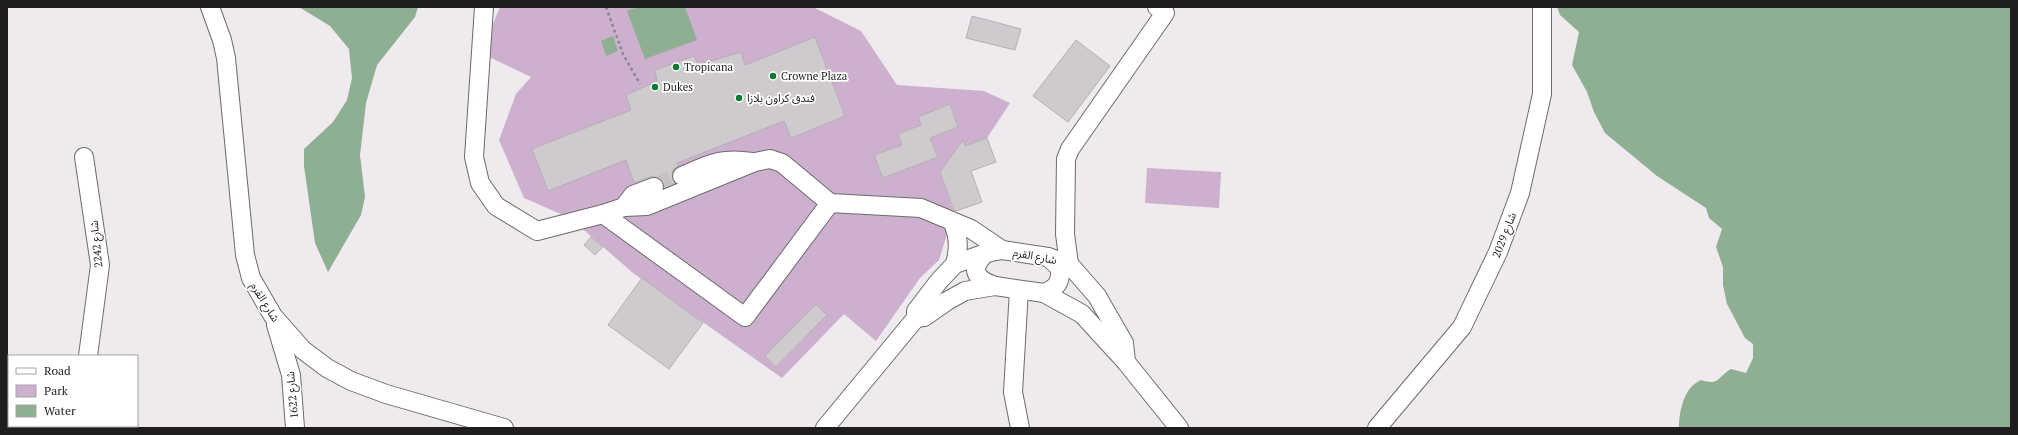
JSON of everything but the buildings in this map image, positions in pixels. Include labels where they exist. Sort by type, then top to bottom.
[{"type":"street","name":"شارع القرم","points":[[210,7],[222,40],[226,58],[245,255],[251,278],[273,316],[303,350],[351,381],[386,394],[504,428]]},
{"type":"street","points":[[484,7],[474,157],[480,184],[496,206],[537,231],[624,207],[647,206],[755,162],[770,159],[782,163],[830,203],[921,208],[953,223],[971,229],[994,252],[978,264],[976,268],[977,276],[983,282],[995,286]]},
{"type":"street","name":"2029 شارع","points":[[1377,428],[1462,327],[1498,252],[1520,192],[1542,94],[1542,7]]},
{"type":"street","points":[[1070,264],[1065,234],[1066,159],[1163,9]]},
{"type":"street","name":"2242 شارع","points":[[84,157],[100,265],[88,355]]},
{"type":"street","points":[[682,176],[717,161],[731,159],[755,162]]},
{"type":"street","points":[[624,207],[633,195],[654,187]]},
{"type":"street","points":[[603,214],[746,317],[830,203]]},
{"type":"street","points":[[953,223],[957,234],[959,249],[954,264]]},
{"type":"street","name":"شارع القرم","points":[[825,428],[916,318],[916,311],[954,264],[994,252],[1048,257],[1070,264],[1097,296],[1124,344],[1126,362]]},
{"type":"street","points":[[1044,292],[1054,289],[1060,281],[1061,276],[1060,268],[1048,257]]},
{"type":"street","name":"شارع القرم","points":[[916,318],[924,317],[965,291],[995,286],[1044,292],[1082,314],[1126,362],[1178,428]]},
{"type":"street","points":[[1019,290],[1014,392],[1020,428]]},
{"type":"street","name":"1622 شارع","points":[[273,316],[292,374],[294,428]]},
{"type":"path","points":[[606,7],[623,54],[640,84]]},
{"type":"green space","points":[[500,7],[813,7],[861,31],[897,85],[984,91],[1010,103],[987,138],[957,149],[940,172],[954,212],[939,260],[920,278],[876,341],[844,314],[782,378],[633,273],[570,218],[524,198],[499,140],[516,94],[531,77],[481,53]]},
{"type":"green space","points":[[1147,168],[1221,172],[1219,208],[1145,203]]},
{"type":"water","points":[[299,7],[418,7],[415,17],[377,65],[366,103],[360,155],[365,197],[361,215],[328,272],[315,243],[304,166],[304,149],[333,122],[347,100],[352,78],[349,49],[330,26]]},
{"type":"water","points":[[638,7],[685,7],[697,40],[645,59],[627,11]]},
{"type":"water","points":[[1557,7],[2011,7],[2011,428],[1679,428],[1681,407],[1690,388],[1695,383],[1701,380],[1712,382],[1718,380],[1731,369],[1746,373],[1753,358],[1753,344],[1745,338],[1727,304],[1723,285],[1723,267],[1716,247],[1722,229],[1709,218],[1706,208],[1657,176],[1605,133],[1594,112],[1587,92],[1572,65],[1579,32],[1560,15]]},
{"type":"water","points":[[613,36],[618,51],[606,56],[601,41]]},
{"type":"tunnel","points":[[654,187],[682,176]]},
{"type":"place","name":"Tropicana","points":[[676,67]]},
{"type":"place","name":"Crowne Plaza","points":[[773,76]]},
{"type":"place","name":"Dukes","points":[[655,87]]},
{"type":"place","name":"فندق كراون بلازا","points":[[739,98]]}]
